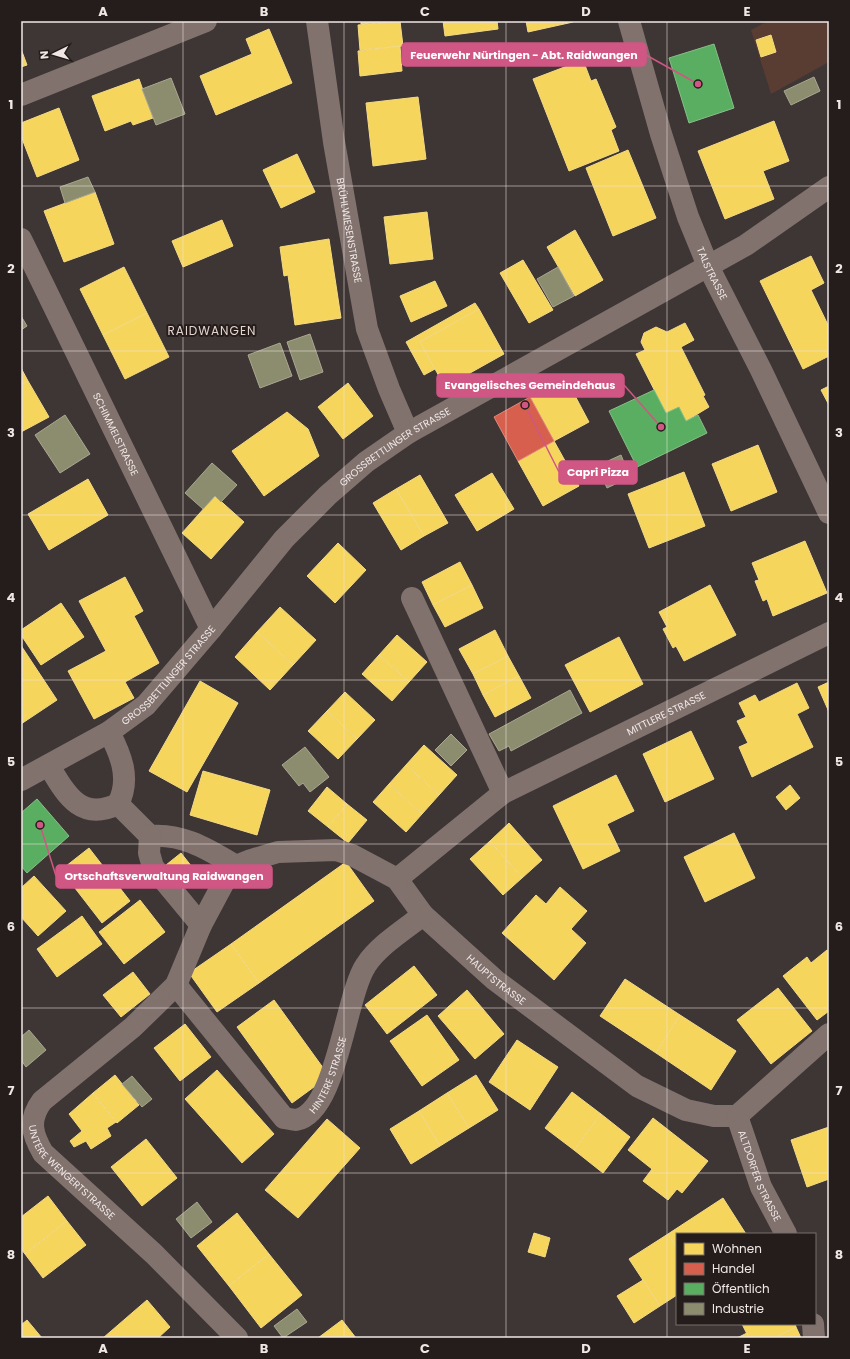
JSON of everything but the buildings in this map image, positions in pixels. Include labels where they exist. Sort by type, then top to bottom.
[{"type":"street","points":[[21,95],[162,29],[206,21]]},
{"type":"street","name":"BRÜHLWIESENSTRASSE","points":[[317,21],[336,150],[367,329],[389,389],[408,433]]},
{"type":"street","name":"TALSTRASSE","points":[[628,21],[661,134],[688,217],[708,266],[761,370],[829,513]]},
{"type":"street","name":"GROSSBETTLINGER STRASSE","points":[[21,780],[109,732],[146,705],[211,629],[289,533],[328,495],[366,462],[408,433],[746,245],[829,187]]},
{"type":"street","name":"SCHIMMELSTRASSE","points":[[21,239],[211,629]]},
{"type":"street","points":[[412,598],[503,793]]},
{"type":"street","name":"MITTLERE STRASSE","points":[[397,879],[503,793],[829,633]]},
{"type":"street","points":[[49,766],[71,799],[80,806],[98,810],[118,804],[123,795],[125,781],[124,768],[119,752],[109,732]]},
{"type":"street","points":[[118,804],[150,836],[175,836],[194,843],[236,866]]},
{"type":"street","points":[[150,836],[149,853],[153,867],[201,925]]},
{"type":"street","name":"HAUPTSTRASSE","points":[[236,866],[250,860],[278,852],[336,850],[352,855],[397,879],[423,915],[495,980],[637,1086],[686,1110],[714,1116],[737,1116]]},
{"type":"street","name":"UNTERE WENGERTSTRASSE","points":[[236,866],[226,880],[201,925],[176,985],[133,1027],[42,1101],[35,1111],[34,1136],[43,1153],[154,1254],[237,1338]]},
{"type":"street","name":"HINTERE STRASSE","points":[[176,985],[284,1118],[296,1120],[307,1114],[318,1100],[330,1078],[357,981],[366,965],[377,953],[423,915]]},
{"type":"street","points":[[737,1116],[829,1034]]},
{"type":"street","name":"ALTDORFER STRASSE","points":[[737,1116],[762,1187],[785,1233]]},
{"type":"street","points":[[813,1325],[814,1338]]},
{"type":"shaded area","points":[[768,21],[829,21],[829,62],[771,94],[751,30]]},
{"type":"place","name":"Feuerwehr Nürtingen - Abt. Raidwangen","points":[[698,84]]},
{"type":"place","name":"Capri Pizza","points":[[525,405]]},
{"type":"place","name":"Evangelisches Gemeindehaus","points":[[661,427]]},
{"type":"place","name":"Ortschaftsverwaltung Raidwangen","points":[[40,825]]},
{"type":"district","name":"RAIDWANGEN","points":[[212,331]]}]
